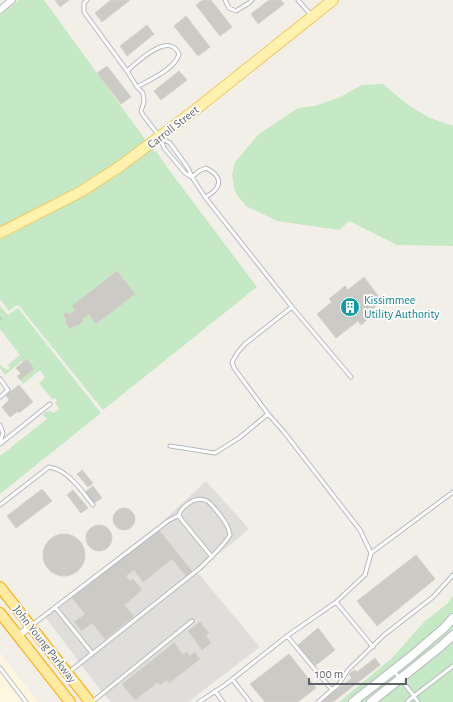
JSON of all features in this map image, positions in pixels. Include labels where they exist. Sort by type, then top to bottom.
[{"type":"highway","name":"John Young Parkway","points":[[0,587],[91,702]]},
{"type":"highway","name":"John Young Parkway","points":[[0,613],[70,702]]},
{"type":"main road","name":"Carroll Street","points":[[0,233],[82,191],[119,167],[160,137],[333,0]]},
{"type":"street","points":[[0,10],[12,0]]},
{"type":"street","points":[[353,702],[444,628],[453,618]]},
{"type":"street","points":[[18,636],[31,626]]},
{"type":"street","points":[[371,702],[453,635]]},
{"type":"lane","points":[[87,0],[84,3],[84,12],[143,93],[144,102],[141,111],[160,137],[164,148],[186,174],[192,177]]},
{"type":"lane","points":[[224,0],[229,8],[236,11],[252,0]]},
{"type":"lane","points":[[298,0],[312,17]]},
{"type":"lane","points":[[127,71],[153,50],[167,45],[174,47],[179,54],[178,59],[166,70],[138,87]]},
{"type":"lane","points":[[160,137],[170,143],[188,168],[205,197],[292,307],[351,377]]},
{"type":"lane","points":[[192,177],[199,171],[206,168],[213,171],[218,177],[218,184],[214,192],[205,197]]},
{"type":"lane","points":[[292,307],[245,344],[232,362],[234,368],[268,414],[284,432],[360,530],[371,553]]},
{"type":"lane","points":[[0,379],[8,390],[0,397]]},
{"type":"lane","points":[[0,443],[50,404]]},
{"type":"lane","points":[[170,446],[214,453],[239,438],[268,414]]},
{"type":"lane","points":[[0,425],[3,433],[0,443]]},
{"type":"lane","points":[[0,505],[49,467],[57,469],[74,481],[92,505]]},
{"type":"lane","points":[[199,702],[215,692],[287,636],[336,602],[364,575],[371,553],[453,492]]},
{"type":"lane","points":[[31,626],[168,521],[179,515],[180,511],[192,501],[200,499],[206,501],[222,518],[227,525],[230,535],[212,557],[67,673]]},
{"type":"lane","points":[[179,515],[212,557]]},
{"type":"lane","points":[[318,702],[339,684],[348,670],[384,635],[433,597],[453,575]]},
{"type":"lane","points":[[336,602],[373,647]]},
{"type":"lane","points":[[55,607],[92,653]]},
{"type":"lane","points":[[91,702],[192,621]]},
{"type":"lane","points":[[287,636],[332,690]]},
{"type":"lane","points":[[407,702],[453,666]]},
{"type":"lane","points":[[0,668],[26,702]]},
{"type":"lane","points":[[394,670],[418,702]]},
{"type":"lane","points":[[232,679],[250,702]]},
{"type":"lane","points":[[215,692],[224,702]]},
{"type":"path","points":[[0,317],[4,321]]},
{"type":"shaded area","points":[[206,481],[249,529],[197,572],[260,647],[188,702],[111,702],[43,614],[161,523]]},
{"type":"shaded area","points":[[0,653],[26,687],[38,702],[0,702]]},
{"type":"green space","points":[[19,0],[44,0],[147,142],[80,188],[0,229],[0,15]]},
{"type":"green space","points":[[383,84],[408,105],[428,117],[453,126],[453,246],[397,245],[349,221],[339,230],[277,221],[246,206],[235,192],[232,175],[235,162],[259,134],[298,108],[315,106],[340,97],[362,85]]},
{"type":"green space","points":[[152,148],[155,152],[156,151],[257,287],[103,410],[20,307],[17,305],[9,311],[0,299],[0,237]]},
{"type":"green space","points":[[0,306],[8,315],[18,308],[101,413],[0,494],[0,456],[47,419],[43,415],[45,412],[49,411],[54,413],[59,409],[55,402],[57,400],[55,398],[52,399],[39,383],[45,377],[40,370],[23,384],[20,380],[34,369],[27,359],[24,362],[22,361],[5,375],[0,368],[0,364],[7,370],[10,368],[8,365],[20,355],[0,329]]},
{"type":"green space","points":[[453,595],[453,612],[429,637],[402,660],[347,702],[339,702],[392,658],[424,622],[448,603]]},
{"type":"green space","points":[[453,624],[453,629],[438,644],[366,702],[359,702]]},
{"type":"green space","points":[[453,640],[453,702],[378,702],[443,650]]},
{"type":"building","points":[[55,0],[69,0],[60,7]]},
{"type":"building","points":[[111,0],[130,0],[102,22],[95,13]]},
{"type":"building","points":[[203,0],[211,0],[232,27],[220,36],[196,5]]},
{"type":"building","points":[[269,0],[281,0],[284,4],[258,24],[251,14]]},
{"type":"building","points":[[186,16],[210,47],[198,56],[174,26]]},
{"type":"building","points":[[147,25],[154,34],[127,56],[120,46]]},
{"type":"building","points":[[107,66],[131,97],[121,104],[97,73]]},
{"type":"building","points":[[179,71],[187,80],[161,100],[154,91]]},
{"type":"building","points":[[117,271],[135,294],[96,324],[89,314],[82,319],[84,321],[70,329],[65,322],[67,320],[63,315],[67,312],[69,315],[75,310],[72,306]]},
{"type":"building","name":"Kissimmee Utility Authority","points":[[364,277],[382,301],[369,312],[373,315],[361,325],[358,321],[336,338],[317,314],[332,302],[329,299],[345,286],[348,290]]},
{"type":"building","points":[[27,359],[34,369],[20,380],[17,376],[21,374],[16,368]]},
{"type":"building","points":[[19,385],[33,402],[19,413],[18,411],[10,417],[2,407],[9,400],[6,395]]},
{"type":"building","points":[[82,470],[93,483],[88,487],[77,474]]},
{"type":"building","points":[[93,486],[102,498],[94,503],[85,492]]},
{"type":"building","points":[[42,489],[52,501],[16,528],[7,516]]},
{"type":"building","points":[[73,490],[88,508],[81,513],[67,495]]},
{"type":"building","points":[[124,508],[128,509],[134,515],[134,523],[128,529],[124,530],[120,529],[114,523],[113,519],[114,515],[120,509]]},
{"type":"building","points":[[99,525],[108,529],[112,538],[108,547],[99,551],[90,547],[86,538],[90,529]]},
{"type":"building","points":[[158,529],[192,571],[186,576],[172,559],[143,582],[134,570],[126,576],[130,581],[133,579],[142,590],[124,605],[134,616],[105,639],[92,623],[82,631],[74,622],[85,614],[72,598]]},
{"type":"building","points":[[64,534],[79,540],[85,555],[79,570],[64,576],[49,570],[43,555],[49,540]]},
{"type":"building","points":[[416,555],[435,579],[377,626],[357,601]]},
{"type":"building","points":[[200,622],[209,633],[206,636],[211,643],[202,650],[188,631]]},
{"type":"building","points":[[318,628],[335,650],[315,666],[298,645]]},
{"type":"building","points":[[174,643],[183,655],[187,652],[190,656],[194,652],[200,659],[169,683],[167,680],[160,685],[158,682],[135,700],[122,684]]},
{"type":"building","points":[[289,654],[316,688],[298,702],[265,702],[250,684]]},
{"type":"building","points":[[375,658],[380,665],[333,702],[321,702],[352,678],[349,674],[355,670],[357,672]]},
{"type":"place","name":"Kissimmee Utility Authority","points":[[350,307]]}]
